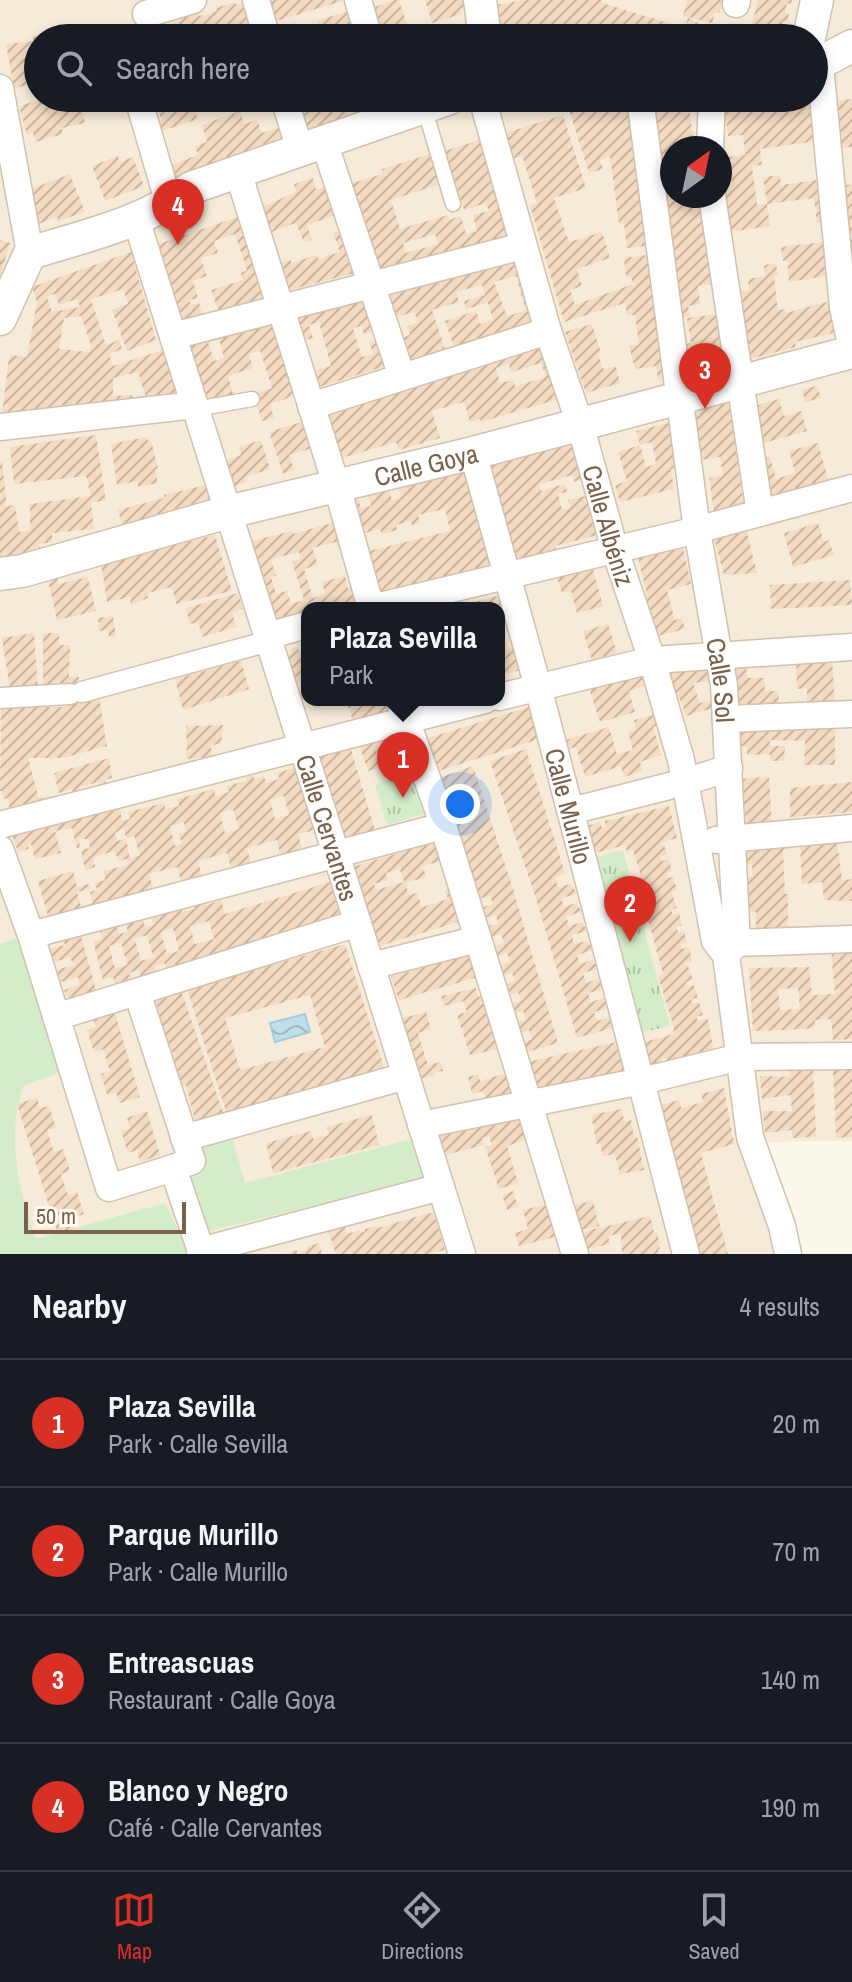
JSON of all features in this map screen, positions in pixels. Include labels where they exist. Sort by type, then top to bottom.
[{"type":"street","points":[[145,17],[193,0]]},
{"type":"street","points":[[256,0],[263,24]]},
{"type":"street","points":[[358,0],[365,24]]},
{"type":"street","points":[[480,0],[483,24]]},
{"type":"street","points":[[816,24],[817,0]]},
{"type":"street","points":[[828,52],[852,46]]},
{"type":"street","points":[[0,88],[9,182],[30,253],[0,319]]},
{"type":"street","points":[[142,112],[169,204]]},
{"type":"street","points":[[292,112],[312,146],[373,286],[402,377]]},
{"type":"street","points":[[30,253],[136,219],[169,204],[191,188],[402,112]]},
{"type":"street","name":"Calle Albéniz","points":[[486,112],[548,331],[580,424],[615,550],[652,660],[685,782],[715,941],[732,949]]},
{"type":"street","name":"Calle Sol","points":[[642,112],[697,530],[719,655],[726,719],[733,838],[732,949],[750,1137],[782,1226],[788,1254]]},
{"type":"street","points":[[710,136],[711,112]]},
{"type":"street","points":[[820,112],[843,307],[852,351]]},
{"type":"street","points":[[238,172],[370,602]]},
{"type":"street","points":[[714,208],[760,513]]},
{"type":"street","name":"Calle Cervantes","points":[[136,219],[462,1254]]},
{"type":"street","points":[[173,336],[523,246]]},
{"type":"street","points":[[311,406],[548,331]]},
{"type":"street","name":"Calle Goya","points":[[0,574],[22,571],[228,512],[473,453],[852,351]]},
{"type":"street","points":[[0,427],[195,407]]},
{"type":"street","name":"Calle Murillo","points":[[473,453],[571,811],[686,1254]]},
{"type":"street","points":[[396,602],[697,530],[852,488]]},
{"type":"street","points":[[0,698],[76,693],[301,627]]},
{"type":"street","points":[[505,695],[652,660],[852,647]]},
{"type":"street","points":[[0,825],[302,747],[402,710],[435,706]]},
{"type":"street","points":[[402,710],[443,826],[575,1254]]},
{"type":"street","points":[[726,719],[852,714]]},
{"type":"street","points":[[571,811],[729,768]]},
{"type":"street","points":[[31,935],[443,826]]},
{"type":"street","points":[[696,843],[852,828]]},
{"type":"street","points":[[0,849],[31,935],[109,1188],[192,1161],[137,992]]},
{"type":"street","points":[[56,1017],[358,923]]},
{"type":"street","points":[[371,966],[478,939]]},
{"type":"street","points":[[732,949],[852,939]]},
{"type":"street","points":[[421,1125],[642,1081],[740,1057],[852,1056]]},
{"type":"street","points":[[184,1138],[406,1076]]},
{"type":"street","points":[[173,1168],[201,1252],[441,1187]]},
{"type":"lane","points":[[428,112],[453,204]]},
{"type":"lane","points":[[195,407],[252,399]]},
{"type":"shaded area","points":[[0,0],[852,0],[852,1141],[767,1142],[803,1254],[31,1254],[0,1119]]},
{"type":"green space","points":[[418,772],[430,812],[387,825],[375,784]]},
{"type":"green space","points":[[623,850],[670,1026],[635,1034],[594,858]]},
{"type":"green space","points":[[17,938],[59,1073],[24,1085],[15,1123],[16,1163],[36,1239],[165,1203],[187,1254],[0,1254],[0,944]]},
{"type":"green space","points":[[230,1131],[245,1183],[416,1138],[427,1179],[208,1231],[189,1178],[199,1165],[197,1142]]},
{"type":"water","points":[[305,1014],[310,1032],[275,1042],[270,1023]]},
{"type":"building","points":[[258,0],[343,0],[343,1],[266,24]]},
{"type":"building","points":[[399,0],[407,24],[367,24],[363,11]]},
{"type":"building","points":[[425,0],[463,0],[465,8],[460,9],[462,14],[432,23]]},
{"type":"building","points":[[525,0],[601,0],[602,3],[672,24],[498,24],[495,5]]},
{"type":"building","points":[[687,0],[723,0],[712,23],[683,16]]},
{"type":"building","points":[[758,0],[792,0],[791,4],[787,3],[787,22],[752,24]]},
{"type":"building","points":[[246,2],[252,24],[170,24],[180,21],[179,18],[217,11],[216,8]]},
{"type":"building","points":[[348,11],[352,24],[318,24],[317,21]]},
{"type":"building","points":[[688,18],[700,24],[686,24]]},
{"type":"building","points":[[24,42],[24,86],[14,88],[6,44]]},
{"type":"building","points":[[852,99],[852,147],[836,148],[832,101]]},
{"type":"building","points":[[24,105],[24,112],[82,112],[85,123],[62,128],[63,134],[36,142],[33,133],[27,135],[19,106]]},
{"type":"building","points":[[158,112],[196,112],[198,119],[162,131],[159,121],[162,120]]},
{"type":"building","points":[[240,112],[244,124],[257,120],[262,133],[285,125],[289,139],[176,178],[171,165],[198,155],[195,146],[207,142],[202,125]]},
{"type":"building","points":[[294,112],[369,112],[302,135]]},
{"type":"building","points":[[570,112],[631,112],[655,245],[627,248],[624,224],[619,224],[610,157],[600,160],[603,169],[589,173]]},
{"type":"building","points":[[656,112],[690,112],[693,136],[660,136],[660,145]]},
{"type":"building","points":[[726,112],[821,112],[824,140],[760,149],[762,165],[752,166],[757,205],[767,204],[770,226],[729,232],[726,208],[732,208],[732,157],[745,155],[743,135],[728,136]]},
{"type":"building","points":[[563,115],[586,188],[554,198],[569,242],[602,232],[610,258],[577,269],[582,286],[570,290],[575,305],[633,284],[631,277],[626,277],[624,258],[656,254],[674,377],[658,380],[656,366],[635,369],[629,346],[639,345],[635,315],[627,315],[625,303],[564,322],[530,205],[537,203],[522,156],[507,160],[499,135]]},
{"type":"building","points":[[485,138],[515,235],[373,275],[346,185],[383,174],[382,169],[430,154],[440,184],[391,200],[400,229],[448,215],[449,220],[461,216],[466,234],[477,231],[473,215],[489,211],[486,203],[464,210],[445,151]],"holes":[[[435,234],[438,244],[406,253],[403,243]]]},
{"type":"building","points":[[118,156],[120,162],[133,157],[144,186],[105,201],[92,166]]},
{"type":"building","points":[[70,174],[85,212],[38,224],[26,191]]},
{"type":"building","points":[[780,175],[781,185],[824,179],[829,221],[817,223],[814,198],[767,204],[763,177]]},
{"type":"building","points":[[313,178],[316,190],[329,185],[339,214],[307,225],[312,240],[304,243],[296,223],[266,234],[258,209],[296,192],[294,184]]},
{"type":"building","points":[[852,184],[852,280],[839,186]]},
{"type":"building","points":[[668,208],[702,208],[712,284],[698,286],[700,304],[688,306],[690,316],[682,317]]},
{"type":"building","points":[[243,215],[270,297],[218,310],[211,290],[243,280],[241,273],[247,270],[235,234],[214,241],[218,253],[201,258],[207,276],[193,281],[198,298],[189,300],[191,305],[199,303],[202,314],[175,321],[156,245]]},
{"type":"building","points":[[348,227],[362,271],[286,291],[277,264],[317,255],[318,259],[340,252],[333,233]]},
{"type":"building","points":[[0,240],[10,243],[1,274],[0,274]]},
{"type":"building","points":[[823,242],[824,257],[830,256],[832,275],[789,282],[787,260],[783,261],[781,247]]},
{"type":"building","points":[[131,252],[156,340],[127,351],[112,310],[128,304],[123,289],[91,299],[106,345],[119,340],[122,349],[109,354],[113,366],[163,350],[180,400],[151,403],[149,397],[146,398],[138,372],[113,378],[113,396],[132,395],[136,405],[1,421],[9,358],[11,355],[27,357],[37,302],[32,287]],"holes":[[[55,294],[59,305],[77,299],[80,307],[52,312],[47,296]],[[81,316],[91,346],[90,352],[59,349],[64,318]]]},
{"type":"building","points":[[521,258],[541,319],[454,347],[445,321],[476,311],[480,324],[493,320],[488,303],[466,309],[464,301],[485,295],[482,285],[456,292],[459,302],[432,310],[445,349],[407,361],[399,338],[410,335],[407,326],[418,322],[414,312],[392,318],[384,294],[512,264],[511,260]],"holes":[[[516,276],[526,311],[507,316],[494,282]]]},
{"type":"building","points":[[776,263],[778,275],[774,276],[778,310],[785,309],[786,313],[834,300],[833,333],[795,342],[796,347],[746,360],[739,314],[744,313],[741,291],[749,291],[748,279],[765,276],[764,265]]},
{"type":"building","points":[[369,297],[380,329],[364,334],[361,326],[353,328],[362,357],[373,354],[369,342],[383,338],[392,364],[316,388],[311,372],[331,366],[319,322],[309,325],[313,338],[300,341],[291,315]]},
{"type":"building","points":[[725,313],[732,364],[690,376],[685,344],[691,343],[687,318]]},
{"type":"building","points":[[277,320],[300,394],[270,404],[274,418],[262,421],[253,394],[272,388],[260,351],[249,354],[253,368],[228,376],[234,397],[200,405],[179,338],[205,332],[214,361],[224,358],[218,334]]},
{"type":"building","points":[[592,324],[603,369],[616,366],[620,383],[586,393],[565,332]]},
{"type":"building","points":[[548,343],[565,397],[481,422],[480,419],[470,422],[464,402],[432,411],[440,438],[399,450],[396,442],[338,459],[324,412]],"holes":[[[541,363],[546,377],[515,386],[513,380],[500,383],[496,368],[509,364],[511,372]]]},
{"type":"building","points":[[817,386],[821,398],[805,402],[802,389]]},
{"type":"building","points":[[779,399],[784,416],[801,411],[807,431],[760,444],[749,408]]},
{"type":"building","points":[[729,402],[744,507],[714,512],[709,478],[723,476],[720,457],[694,461],[688,414]]},
{"type":"building","points":[[311,419],[319,446],[289,455],[294,470],[283,474],[269,432]]},
{"type":"building","points":[[676,421],[683,467],[671,469],[674,489],[620,502],[615,485],[627,481],[618,452],[640,445],[636,431]],"holes":[[[652,442],[656,464],[646,467],[640,445]]]},
{"type":"building","points":[[96,435],[106,500],[91,503],[94,529],[52,533],[52,542],[39,544],[41,552],[0,563],[0,462],[7,506],[15,505],[19,532],[30,530],[30,504],[91,496],[86,476],[14,484],[10,447]]},
{"type":"building","points":[[147,437],[148,441],[151,440],[158,469],[155,469],[158,483],[138,487],[137,481],[117,485],[111,444]]},
{"type":"building","points":[[261,440],[270,469],[245,477],[246,483],[231,487],[223,461],[241,455],[239,447]]},
{"type":"building","points":[[575,440],[585,479],[574,482],[573,475],[539,484],[541,491],[565,484],[567,492],[558,494],[562,510],[570,508],[568,500],[591,495],[602,534],[555,546],[556,551],[513,562],[487,463]]},
{"type":"building","points":[[818,443],[830,486],[766,501],[755,461],[770,457],[776,479],[795,473],[789,451]]},
{"type":"building","points":[[469,469],[495,566],[378,595],[365,552],[450,531],[445,509],[418,515],[420,523],[412,526],[411,521],[396,525],[397,530],[382,534],[380,529],[365,533],[366,538],[358,540],[347,502],[358,498],[361,508],[371,506],[368,495],[389,490],[392,500],[401,497],[399,487]]},
{"type":"building","points":[[206,485],[211,502],[122,526],[118,510]]},
{"type":"building","points":[[339,521],[347,546],[337,548],[336,542],[312,548],[318,565],[304,569],[313,598],[325,594],[322,582],[345,576],[348,589],[359,585],[364,600],[301,602],[301,616],[270,624],[243,543],[292,531],[293,534]],"holes":[[[299,552],[301,559],[292,561],[304,600],[291,604],[287,591],[276,594],[271,577],[276,576],[271,559]]]},
{"type":"building","points":[[744,521],[757,573],[724,575],[712,530]]},
{"type":"building","points":[[818,523],[824,542],[829,540],[834,555],[793,567],[784,533]]},
{"type":"building","points":[[215,535],[232,591],[176,604],[172,587],[147,593],[148,598],[131,605],[130,597],[107,602],[101,563]]},
{"type":"building","points":[[681,538],[691,584],[667,590],[675,620],[682,618],[685,629],[653,637],[642,597],[647,595],[636,550]]},
{"type":"building","points":[[592,566],[603,606],[577,613],[571,591],[562,593],[557,577]]},
{"type":"building","points":[[57,577],[58,584],[88,577],[96,611],[57,620],[48,580]]},
{"type":"building","points":[[850,580],[852,605],[771,609],[770,585]]},
{"type":"building","points":[[238,593],[243,609],[232,612],[236,627],[202,637],[198,622],[190,624],[186,608]]},
{"type":"building","points":[[500,595],[502,602],[475,602]]},
{"type":"building","points":[[113,616],[116,636],[109,637],[108,630],[99,631],[98,618]]},
{"type":"building","points":[[608,624],[617,653],[592,660],[583,631]]},
{"type":"building","points":[[34,633],[38,690],[10,690],[2,638]]},
{"type":"building","points":[[43,633],[59,633],[59,645],[70,645],[69,677],[79,677],[79,685],[43,686]]},
{"type":"building","points":[[297,647],[301,650],[301,682],[289,686],[280,658],[291,654],[290,649]]},
{"type":"building","points":[[514,647],[520,670],[505,674],[505,649]]},
{"type":"building","points":[[832,657],[835,709],[807,709],[807,688],[797,689],[796,659]]},
{"type":"building","points":[[241,661],[249,689],[183,710],[175,679]]},
{"type":"building","points":[[708,663],[711,681],[693,683],[700,703],[713,700],[714,708],[686,716],[679,697],[673,698],[664,670]]},
{"type":"building","points":[[746,663],[747,678],[764,678],[765,691],[778,691],[780,711],[735,712],[724,664]]},
{"type":"building","points":[[641,671],[644,686],[629,691],[635,712],[600,722],[588,685]]},
{"type":"building","points":[[99,697],[107,746],[63,758],[28,758],[39,799],[50,796],[53,806],[10,818],[8,798],[4,799],[0,791],[1,707],[63,707]]},
{"type":"building","points":[[348,706],[386,706],[388,710],[353,721]]},
{"type":"building","points":[[529,707],[540,739],[429,774],[419,741]]},
{"type":"building","points":[[653,715],[661,755],[640,762],[643,771],[624,777],[621,766],[585,777],[576,747],[564,750],[562,741],[609,727],[617,754],[633,750],[628,732],[636,730],[634,720]]},
{"type":"building","points":[[835,724],[835,765],[804,765],[805,741],[770,740],[770,746],[785,746],[784,761],[770,761],[770,754],[747,755],[746,746],[735,746],[734,726]]},
{"type":"building","points":[[223,725],[221,744],[211,745],[212,757],[187,759],[186,726]]},
{"type":"building","points":[[403,727],[413,758],[368,771],[357,739]]},
{"type":"building","points":[[348,739],[375,830],[343,838],[341,820],[338,821],[335,812],[338,811],[332,803],[329,785],[326,786],[318,751]]},
{"type":"building","points":[[526,749],[565,873],[555,878],[558,887],[571,884],[577,894],[561,898],[564,907],[576,903],[582,912],[566,916],[569,926],[582,922],[587,931],[572,935],[574,944],[587,941],[593,950],[577,955],[580,964],[593,960],[598,969],[583,973],[586,983],[598,979],[604,989],[588,993],[591,1002],[604,998],[609,1008],[594,1012],[597,1021],[609,1017],[615,1027],[577,1038],[538,905],[490,761]]},
{"type":"building","points":[[109,758],[112,778],[105,780],[106,784],[99,786],[98,782],[79,787],[81,791],[73,793],[72,789],[59,793],[54,773]]},
{"type":"building","points":[[473,766],[558,1043],[520,1054],[520,1043],[532,1039],[529,1030],[514,1035],[514,1024],[526,1020],[523,1011],[509,1015],[508,1004],[521,1001],[518,992],[503,996],[503,985],[515,981],[512,973],[497,977],[497,966],[510,962],[507,953],[491,958],[491,947],[504,943],[501,934],[486,939],[485,927],[498,924],[496,915],[480,919],[480,908],[493,904],[490,896],[477,899],[439,778]]},
{"type":"building","points":[[296,767],[315,830],[298,834],[303,853],[281,858],[277,840],[247,848],[252,866],[232,872],[227,853],[198,861],[203,879],[182,885],[177,867],[164,870],[149,874],[154,893],[49,920],[38,881],[73,871],[77,887],[89,884],[90,889],[77,892],[81,906],[93,903],[90,892],[97,890],[95,883],[105,880],[103,871],[128,865],[127,859],[118,861],[115,851],[93,857],[95,867],[85,870],[81,850],[90,848],[88,839],[79,839],[80,848],[77,849],[72,828],[55,831],[61,853],[35,859],[31,844],[28,845],[29,849],[18,851],[9,827],[118,799],[122,821],[130,819],[128,812],[164,803],[165,809],[179,806],[178,799],[214,789],[215,796],[223,794],[229,792],[227,786],[246,781],[245,777],[253,775],[254,779],[264,776],[266,783],[279,779],[278,773]],"holes":[[[284,796],[289,815],[275,819],[270,799]],[[233,809],[239,829],[225,833],[220,813]],[[184,822],[186,832],[179,833],[182,844],[175,846],[170,826]],[[124,828],[126,838],[134,836],[140,855],[130,858],[126,839],[117,841],[115,833]]]},
{"type":"building","points":[[769,777],[772,827],[747,830],[744,804],[739,804],[738,779]]},
{"type":"building","points":[[852,782],[852,812],[790,817],[790,788]]},
{"type":"building","points":[[669,806],[677,838],[663,842],[667,854],[661,856],[662,861],[669,859],[672,872],[666,873],[667,878],[673,877],[677,890],[671,892],[677,908],[671,910],[673,915],[679,913],[682,926],[676,927],[678,932],[684,931],[687,943],[681,944],[682,949],[689,947],[692,961],[687,963],[693,980],[686,982],[688,987],[694,985],[698,998],[691,999],[693,1004],[699,1002],[703,1015],[696,1017],[698,1021],[708,1019],[715,1059],[699,1063],[697,1054],[668,1064],[666,1058],[661,1059],[663,1065],[650,1069],[638,1044],[673,1034],[674,1028],[658,976],[663,974],[644,905],[649,903],[633,850],[627,851],[625,845],[588,855],[587,826],[600,822],[602,828],[606,827],[605,821]]},
{"type":"building","points":[[791,840],[791,849],[783,850],[785,894],[788,894],[788,937],[756,931],[756,912],[748,912],[746,878],[753,877],[752,864],[745,864],[744,844]]},
{"type":"building","points":[[439,841],[445,860],[423,866],[426,877],[405,883],[409,895],[417,893],[422,907],[448,899],[445,890],[454,888],[464,920],[376,947],[349,868]],"holes":[[[400,869],[404,882],[376,890],[374,884],[388,880],[386,873]]]},
{"type":"building","points":[[837,841],[842,880],[852,879],[852,901],[824,900],[822,882],[802,884],[800,844]]},
{"type":"building","points":[[330,882],[341,919],[293,933],[292,930],[287,931],[288,935],[276,939],[275,935],[270,936],[271,940],[258,944],[257,940],[241,949],[240,945],[234,947],[237,956],[168,975],[165,963],[155,966],[159,978],[142,982],[139,970],[129,973],[133,985],[116,989],[113,977],[103,980],[93,941],[102,939],[99,927],[116,922],[119,934],[128,932],[125,920],[142,915],[145,927],[154,925],[151,913],[180,905],[182,912],[195,909],[193,901],[206,898],[204,906],[221,900],[225,914]],"holes":[[[209,921],[214,939],[195,944],[190,926]],[[173,928],[179,951],[167,954],[161,932]],[[147,935],[153,957],[141,961],[135,939]],[[121,942],[127,965],[115,968],[109,946]]]},
{"type":"building","points":[[80,932],[97,994],[69,1002],[64,990],[80,985],[78,977],[61,982],[57,970],[73,965],[70,957],[54,962],[49,949],[65,945],[63,937]]},
{"type":"building","points":[[345,944],[386,1074],[228,1118],[187,989]],"holes":[[[310,995],[325,1047],[240,1070],[225,1018]]]},
{"type":"building","points":[[852,947],[852,1039],[833,1040],[831,1019],[815,1020],[815,1027],[806,1029],[753,1031],[749,968],[809,967],[812,995],[835,994],[831,948]],"holes":[[[798,988],[800,1009],[780,1010],[778,989]]]},
{"type":"building","points":[[443,952],[471,953],[478,977],[399,1000],[391,977],[445,961]]},
{"type":"building","points":[[476,988],[478,997],[487,995],[504,1048],[470,1055],[457,1015],[467,1012],[463,1001],[444,1006],[441,996]]},
{"type":"building","points":[[182,993],[226,1121],[197,1128],[186,1085],[181,1086],[170,1043],[166,1044],[157,1014],[156,1001]]},
{"type":"building","points":[[114,1010],[140,1097],[120,1103],[116,1093],[107,1095],[101,1074],[110,1071],[103,1049],[94,1052],[87,1030],[96,1027],[93,1017]]},
{"type":"building","points":[[426,1012],[431,1029],[418,1033],[428,1065],[441,1062],[443,1071],[419,1079],[399,1019]]},
{"type":"building","points":[[621,1041],[629,1077],[532,1100],[523,1063]]},
{"type":"building","points":[[813,1067],[816,1137],[792,1138],[792,1130],[765,1133],[763,1111],[792,1111],[790,1095],[762,1099],[760,1076],[790,1077],[789,1068]]},
{"type":"building","points":[[852,1067],[852,1137],[836,1138],[833,1069]]},
{"type":"building","points":[[510,1072],[519,1100],[488,1107],[483,1091],[472,1094],[468,1077],[478,1074],[480,1081]]},
{"type":"building","points":[[724,1088],[734,1144],[701,1153],[728,1254],[694,1254],[655,1107],[679,1100],[681,1108],[703,1102],[701,1094]]},
{"type":"building","points":[[37,1098],[40,1108],[49,1106],[56,1128],[47,1130],[48,1134],[54,1152],[63,1149],[70,1171],[61,1174],[68,1195],[77,1192],[84,1214],[75,1217],[78,1228],[58,1235],[17,1104]]},
{"type":"building","points":[[622,1109],[624,1121],[631,1120],[634,1137],[637,1136],[644,1170],[620,1174],[615,1154],[603,1156],[600,1144],[597,1145],[591,1115]]},
{"type":"building","points":[[522,1110],[531,1138],[507,1146],[518,1183],[499,1189],[485,1147],[492,1145],[489,1136],[482,1138],[484,1145],[446,1155],[437,1128]]},
{"type":"building","points":[[147,1111],[160,1155],[140,1162],[137,1150],[128,1153],[121,1131],[130,1129],[127,1118]]},
{"type":"building","points":[[372,1115],[379,1145],[273,1173],[266,1143],[311,1131],[313,1139],[329,1135],[326,1127]]},
{"type":"building","points":[[513,1191],[518,1207],[507,1210],[502,1195]]},
{"type":"building","points":[[593,1201],[599,1226],[577,1231],[568,1206]]},
{"type":"building","points":[[553,1203],[563,1235],[519,1246],[515,1233],[528,1229],[523,1210]]},
{"type":"building","points":[[434,1214],[445,1250],[427,1254],[336,1254],[326,1225],[343,1221],[347,1234],[360,1230],[361,1233],[365,1229]]},
{"type":"building","points":[[650,1216],[654,1233],[657,1232],[659,1254],[622,1254],[621,1233],[608,1236],[610,1244],[578,1251],[573,1234]]},
{"type":"building","points":[[319,1243],[322,1254],[284,1254],[307,1250],[306,1247]]},
{"type":"place","name":"Blanco y Negro","points":[[178,245]]},
{"type":"place","name":"Entreascuas","points":[[705,409]]},
{"type":"place","name":"Plaza Sevilla","points":[[403,798]]},
{"type":"place","name":"Parque Murillo","points":[[630,942]]}]
